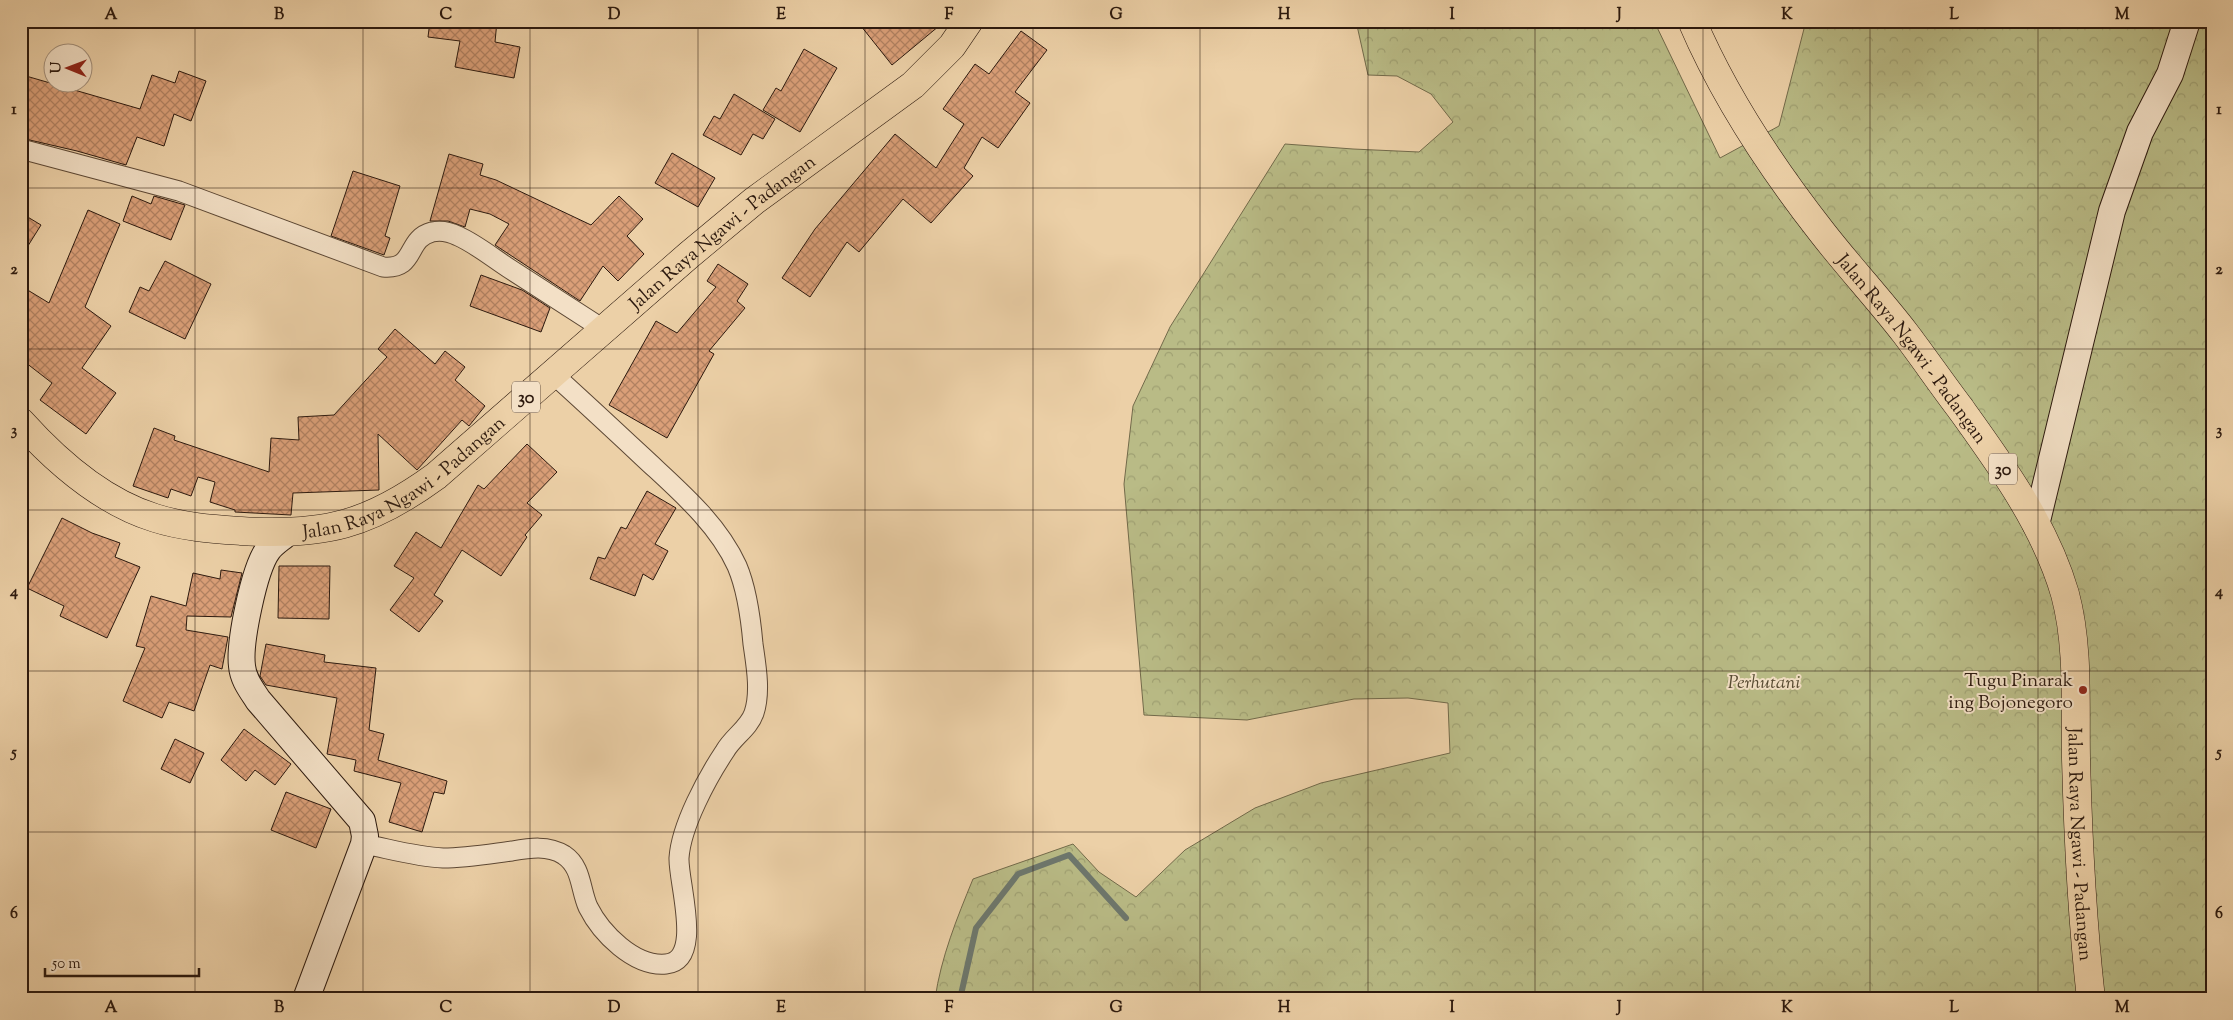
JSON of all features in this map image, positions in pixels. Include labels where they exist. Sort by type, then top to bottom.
[{"type":"highway","name":"Jalan Raya Ngawi - Padangan","points":[[21,422],[43,446],[80,477],[116,500],[155,518],[207,529],[288,532],[325,530],[351,523],[382,511],[409,496],[436,476],[688,254],[754,201],[913,85],[952,46],[969,21]]},
{"type":"highway","name":"Jalan Raya Ngawi - Padangan","points":[[1692,21],[1712,65],[1762,147],[1820,230],[1905,333],[2000,464],[2036,525],[2064,594],[2070,622],[2074,660],[2079,851],[2091,999]]},
{"type":"street","points":[[2036,525],[2112,211],[2140,132],[2170,74],[2187,21]]},
{"type":"street","points":[[21,149],[179,191],[383,267],[395,268],[402,264],[421,237],[432,232],[445,231],[458,236],[481,250],[603,330]]},
{"type":"street","points":[[364,844],[442,858],[475,857],[528,848],[548,849],[561,853],[571,860],[580,876],[587,904],[602,931],[626,950],[650,962],[667,964],[678,960],[685,951],[687,920],[679,874],[682,838],[725,749],[749,723],[754,713],[757,698],[756,672],[750,618],[737,566],[713,527],[681,492],[553,374]]},
{"type":"street","points":[[288,532],[269,549],[253,584],[241,653],[244,679],[258,700],[362,822],[365,836],[364,844],[306,999]]},
{"type":"green space","name":"Perhutani","points":[[1356,21],[1654,21],[1720,158],[1779,126],[1806,21],[2212,21],[2212,999],[935,999],[945,953],[973,879],[1073,844],[1099,872],[1136,897],[1185,850],[1255,808],[1321,783],[1450,753],[1448,703],[1408,698],[1354,699],[1247,720],[1144,715],[1124,484],[1133,406],[1170,327],[1285,144],[1419,152],[1453,122],[1431,94],[1397,76],[1368,75]]},
{"type":"building","points":[[430,21],[497,21],[495,42],[520,47],[514,78],[455,67],[460,41],[428,37]]},
{"type":"building","points":[[857,21],[945,21],[892,65]]},
{"type":"building","points":[[1021,31],[1047,50],[1015,92],[1030,103],[998,148],[982,137],[964,168],[973,176],[931,223],[903,199],[859,252],[847,242],[810,297],[782,278],[815,229],[895,134],[936,168],[964,124],[943,109],[975,64],[989,74]]},
{"type":"building","points":[[804,49],[837,68],[800,132],[763,110],[776,88],[781,91]]},
{"type":"building","points":[[179,71],[206,81],[191,121],[174,114],[164,146],[137,137],[126,165],[21,138],[21,92],[26,76],[42,81],[42,92],[81,92],[140,109],[152,75],[175,83]]},
{"type":"building","points":[[734,94],[775,119],[763,139],[753,134],[741,155],[703,135],[714,116],[720,119]]},
{"type":"building","points":[[672,153],[715,178],[698,207],[655,183]]},
{"type":"building","points":[[449,154],[483,164],[480,175],[496,180],[591,225],[619,196],[643,219],[627,236],[644,254],[618,281],[603,266],[580,301],[495,245],[509,224],[490,214],[470,209],[465,227],[448,221],[430,221]]},
{"type":"building","points":[[353,171],[400,186],[385,236],[390,238],[384,255],[331,236]]},
{"type":"building","points":[[132,196],[151,204],[154,196],[185,205],[171,240],[123,221]]},
{"type":"building","points":[[88,210],[120,224],[85,307],[111,326],[82,368],[116,393],[86,434],[40,400],[52,383],[21,359],[21,286],[49,303]]},
{"type":"building","points":[[21,213],[41,225],[21,257]]},
{"type":"building","points":[[165,261],[211,284],[185,339],[129,312],[140,287],[149,291]]},
{"type":"building","points":[[718,264],[748,284],[737,301],[745,308],[709,351],[714,354],[667,438],[609,405],[656,321],[677,333],[716,287],[707,281]]},
{"type":"building","points":[[481,275],[522,290],[550,308],[541,332],[470,306]]},
{"type":"building","points":[[395,329],[435,364],[445,351],[465,367],[455,380],[485,406],[469,426],[462,420],[417,470],[378,434],[379,490],[293,493],[291,515],[235,512],[235,510],[210,502],[215,482],[198,477],[191,496],[171,489],[168,498],[133,486],[154,428],[175,436],[174,440],[269,472],[271,438],[299,440],[298,417],[334,415],[387,357],[378,349]]},
{"type":"building","points":[[527,444],[557,472],[527,503],[542,515],[525,535],[527,537],[501,576],[462,550],[434,595],[443,601],[419,632],[390,610],[414,578],[394,566],[416,532],[441,548],[478,485],[484,489]]},
{"type":"building","points":[[647,491],[676,508],[655,544],[668,551],[653,580],[643,574],[635,596],[590,579],[598,557],[605,559],[621,527],[626,529]]},
{"type":"building","points":[[62,518],[92,533],[120,543],[115,557],[140,567],[107,638],[60,616],[64,606],[27,588]]},
{"type":"building","points":[[279,566],[330,566],[329,619],[278,618]]},
{"type":"building","points":[[221,570],[242,573],[231,617],[187,616],[186,630],[228,637],[222,669],[210,665],[194,711],[169,702],[162,718],[123,701],[145,648],[136,646],[151,596],[186,606],[193,573],[220,579]]},
{"type":"building","points":[[266,644],[325,655],[324,662],[376,668],[369,730],[384,734],[378,760],[447,781],[444,794],[434,792],[422,832],[389,822],[401,783],[354,771],[356,760],[327,754],[337,698],[266,685],[260,676]]},
{"type":"building","points":[[244,729],[291,764],[275,785],[255,770],[246,781],[221,760]]},
{"type":"building","points":[[175,739],[204,753],[190,783],[161,769]]},
{"type":"building","points":[[286,792],[331,809],[316,848],[271,830]]},
{"type":"waterway","points":[[960,999],[976,928],[1018,874],[1069,855],[1126,918]]},
{"type":"place","name":"Tugu Pinarak ing Bojonegoro","points":[[2083,690]]}]
